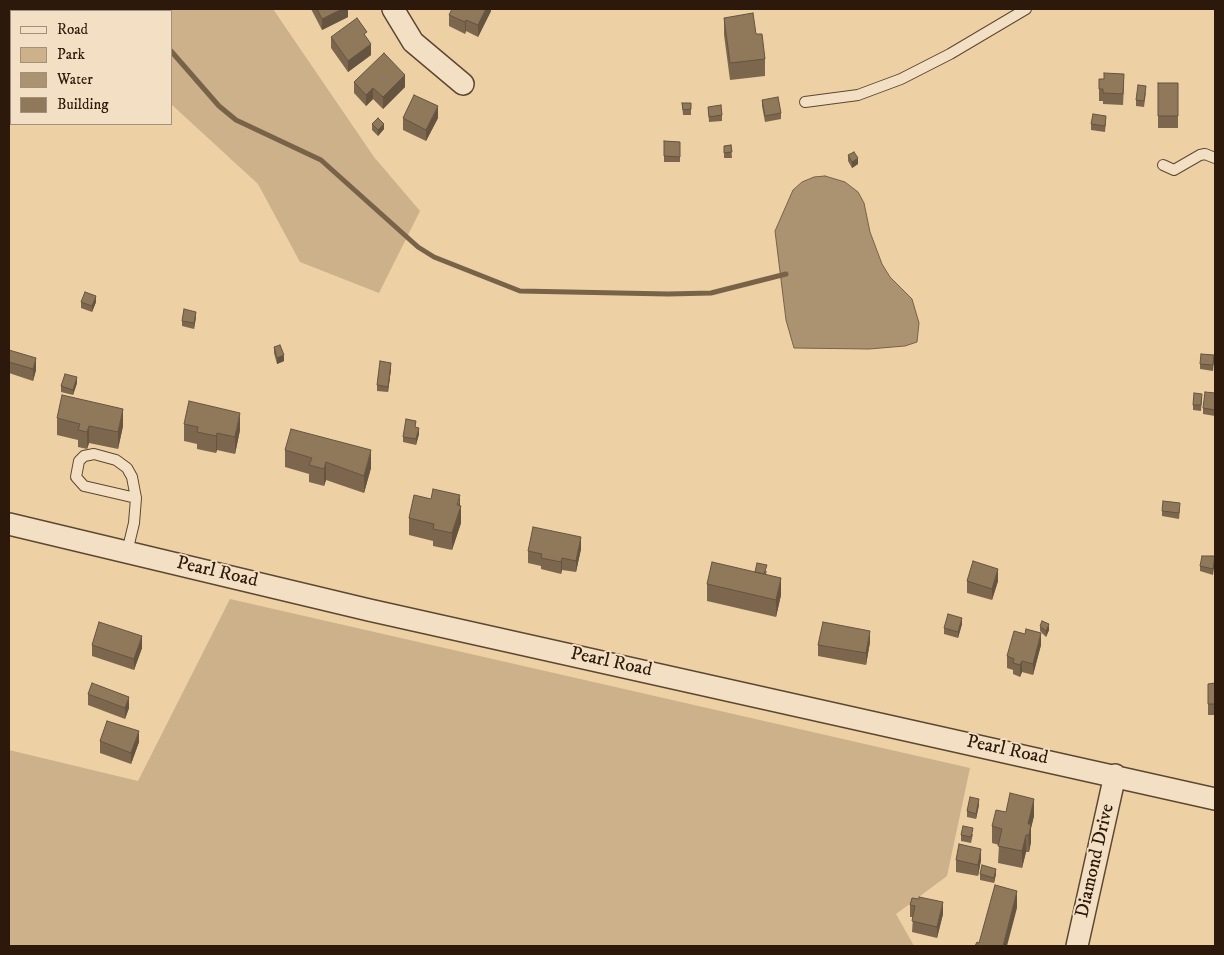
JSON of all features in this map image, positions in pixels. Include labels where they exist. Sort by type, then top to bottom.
[{"type":"street","points":[[393,9],[413,42],[463,84]]},
{"type":"street","name":"Pearl Road","points":[[9,524],[369,610],[1116,775],[1215,799]]},
{"type":"street","name":"Diamond Drive","points":[[1077,946],[1116,775]]},
{"type":"lane","points":[[804,102],[858,95],[901,79],[950,54],[1026,9]]},
{"type":"lane","points":[[1163,165],[1174,170],[1200,155],[1205,154],[1215,158]]},
{"type":"lane","points":[[127,552],[134,524],[136,498],[132,477],[127,468],[116,460],[94,454],[84,456],[79,461],[76,478],[84,486],[136,498]]},
{"type":"green space","points":[[80,9],[273,9],[374,157],[420,211],[379,293],[300,262],[258,184],[172,105],[172,10]]},
{"type":"green space","points":[[230,599],[970,768],[947,876],[896,914],[914,946],[9,946],[9,750],[138,781]]},
{"type":"water","points":[[825,176],[845,182],[858,192],[864,203],[870,232],[882,264],[890,277],[912,299],[919,323],[917,342],[905,346],[869,349],[794,348],[786,320],[775,231],[793,190],[802,182],[814,177]]},
{"type":"building","points":[[42,9],[67,10],[42,10]]},
{"type":"building","points":[[317,9],[342,9],[322,19]]},
{"type":"building","points":[[452,9],[486,9],[478,25],[449,15]]},
{"type":"building","points":[[753,13],[756,34],[762,34],[765,59],[730,63],[724,18]]},
{"type":"building","points":[[357,18],[367,32],[364,34],[371,44],[348,61],[331,37]]},
{"type":"building","points":[[9,33],[10,62],[9,61]]},
{"type":"building","points":[[384,53],[405,75],[383,97],[373,88],[366,95],[354,82]]},
{"type":"building","points":[[1104,73],[1124,74],[1123,94],[1103,93],[1103,89],[1099,89],[1099,79],[1104,79]]},
{"type":"building","points":[[9,77],[10,100],[9,100]]},
{"type":"building","points":[[1158,83],[1178,83],[1178,116],[1158,116]]},
{"type":"building","points":[[1138,85],[1146,86],[1144,101],[1136,100]]},
{"type":"building","points":[[414,95],[438,106],[426,130],[403,118]]},
{"type":"building","points":[[778,97],[781,113],[765,116],[762,100]]},
{"type":"building","points":[[682,103],[691,103],[691,109],[683,110]]},
{"type":"building","points":[[721,105],[722,115],[709,117],[708,107]]},
{"type":"building","points":[[1093,114],[1106,116],[1105,126],[1091,124]]},
{"type":"building","points":[[378,118],[384,124],[378,130],[372,124]]},
{"type":"building","points":[[664,141],[680,142],[680,157],[664,156]]},
{"type":"building","points":[[731,145],[732,152],[724,153],[724,146]]},
{"type":"building","points":[[854,152],[858,158],[852,162],[848,155]]},
{"type":"building","points":[[85,292],[96,296],[92,306],[81,302]]},
{"type":"building","points":[[184,309],[196,312],[194,323],[182,321]]},
{"type":"building","points":[[280,345],[284,355],[277,358],[274,347]]},
{"type":"building","points":[[9,350],[36,358],[33,369],[9,362]]},
{"type":"building","points":[[1201,354],[1214,355],[1213,365],[1200,364]]},
{"type":"building","points":[[380,361],[391,363],[388,387],[377,385]]},
{"type":"building","points":[[65,374],[77,377],[73,390],[61,386]]},
{"type":"building","points":[[1205,392],[1215,393],[1215,410],[1203,408]]},
{"type":"building","points":[[1194,393],[1202,394],[1201,405],[1193,405]]},
{"type":"building","points":[[62,395],[123,409],[118,432],[89,426],[87,432],[78,430],[80,424],[57,418]]},
{"type":"building","points":[[189,401],[240,413],[235,437],[217,433],[216,436],[197,432],[198,427],[184,424]]},
{"type":"building","points":[[406,419],[416,421],[415,427],[419,428],[416,439],[403,437]]},
{"type":"building","points":[[291,429],[371,450],[364,476],[326,462],[324,469],[309,465],[312,458],[285,450]]},
{"type":"building","points":[[433,489],[460,495],[457,505],[461,506],[452,533],[433,529],[434,524],[409,518],[414,495],[431,499]]},
{"type":"building","points":[[1163,501],[1180,503],[1179,513],[1162,511]]},
{"type":"building","points":[[533,527],[581,537],[576,561],[562,558],[561,562],[541,558],[542,554],[528,551]]},
{"type":"building","points":[[1202,556],[1215,556],[1213,569],[1200,566]]},
{"type":"building","points":[[973,561],[998,569],[992,589],[967,581]]},
{"type":"building","points":[[712,562],[781,578],[776,600],[707,584]]},
{"type":"building","points":[[757,563],[767,565],[764,574],[755,572]]},
{"type":"building","points":[[948,614],[962,618],[958,632],[944,628]]},
{"type":"building","points":[[1042,621],[1049,624],[1046,631],[1040,626]]},
{"type":"building","points":[[99,622],[142,636],[134,659],[92,645]]},
{"type":"building","points":[[823,622],[870,631],[866,653],[818,645]]},
{"type":"building","points":[[1026,629],[1041,633],[1033,664],[1022,661],[1020,665],[1013,663],[1014,659],[1007,656],[1014,631],[1025,634]]},
{"type":"building","points":[[92,683],[129,697],[125,708],[88,694]]},
{"type":"building","points":[[1215,683],[1215,704],[1208,704],[1208,684]]},
{"type":"building","points":[[107,721],[139,731],[131,753],[100,741]]},
{"type":"building","points":[[1010,793],[1034,799],[1028,824],[1031,824],[1029,835],[1026,835],[1022,851],[998,846],[1002,829],[992,826],[996,810],[1006,812]]},
{"type":"building","points":[[970,797],[979,799],[976,814],[967,811]]},
{"type":"building","points":[[963,826],[973,828],[971,837],[961,835]]},
{"type":"building","points":[[959,844],[981,849],[978,865],[956,860]]},
{"type":"building","points":[[982,865],[996,869],[994,878],[980,874]]},
{"type":"building","points":[[995,885],[1017,891],[1003,946],[975,946],[977,942],[979,943]]},
{"type":"building","points":[[919,897],[943,902],[937,927],[912,921],[915,906],[910,905],[912,898],[919,899]]},
{"type":"waterway","points":[[172,52],[219,106],[236,120],[321,160],[418,247],[434,257],[520,291],[711,293],[786,274]]}]
